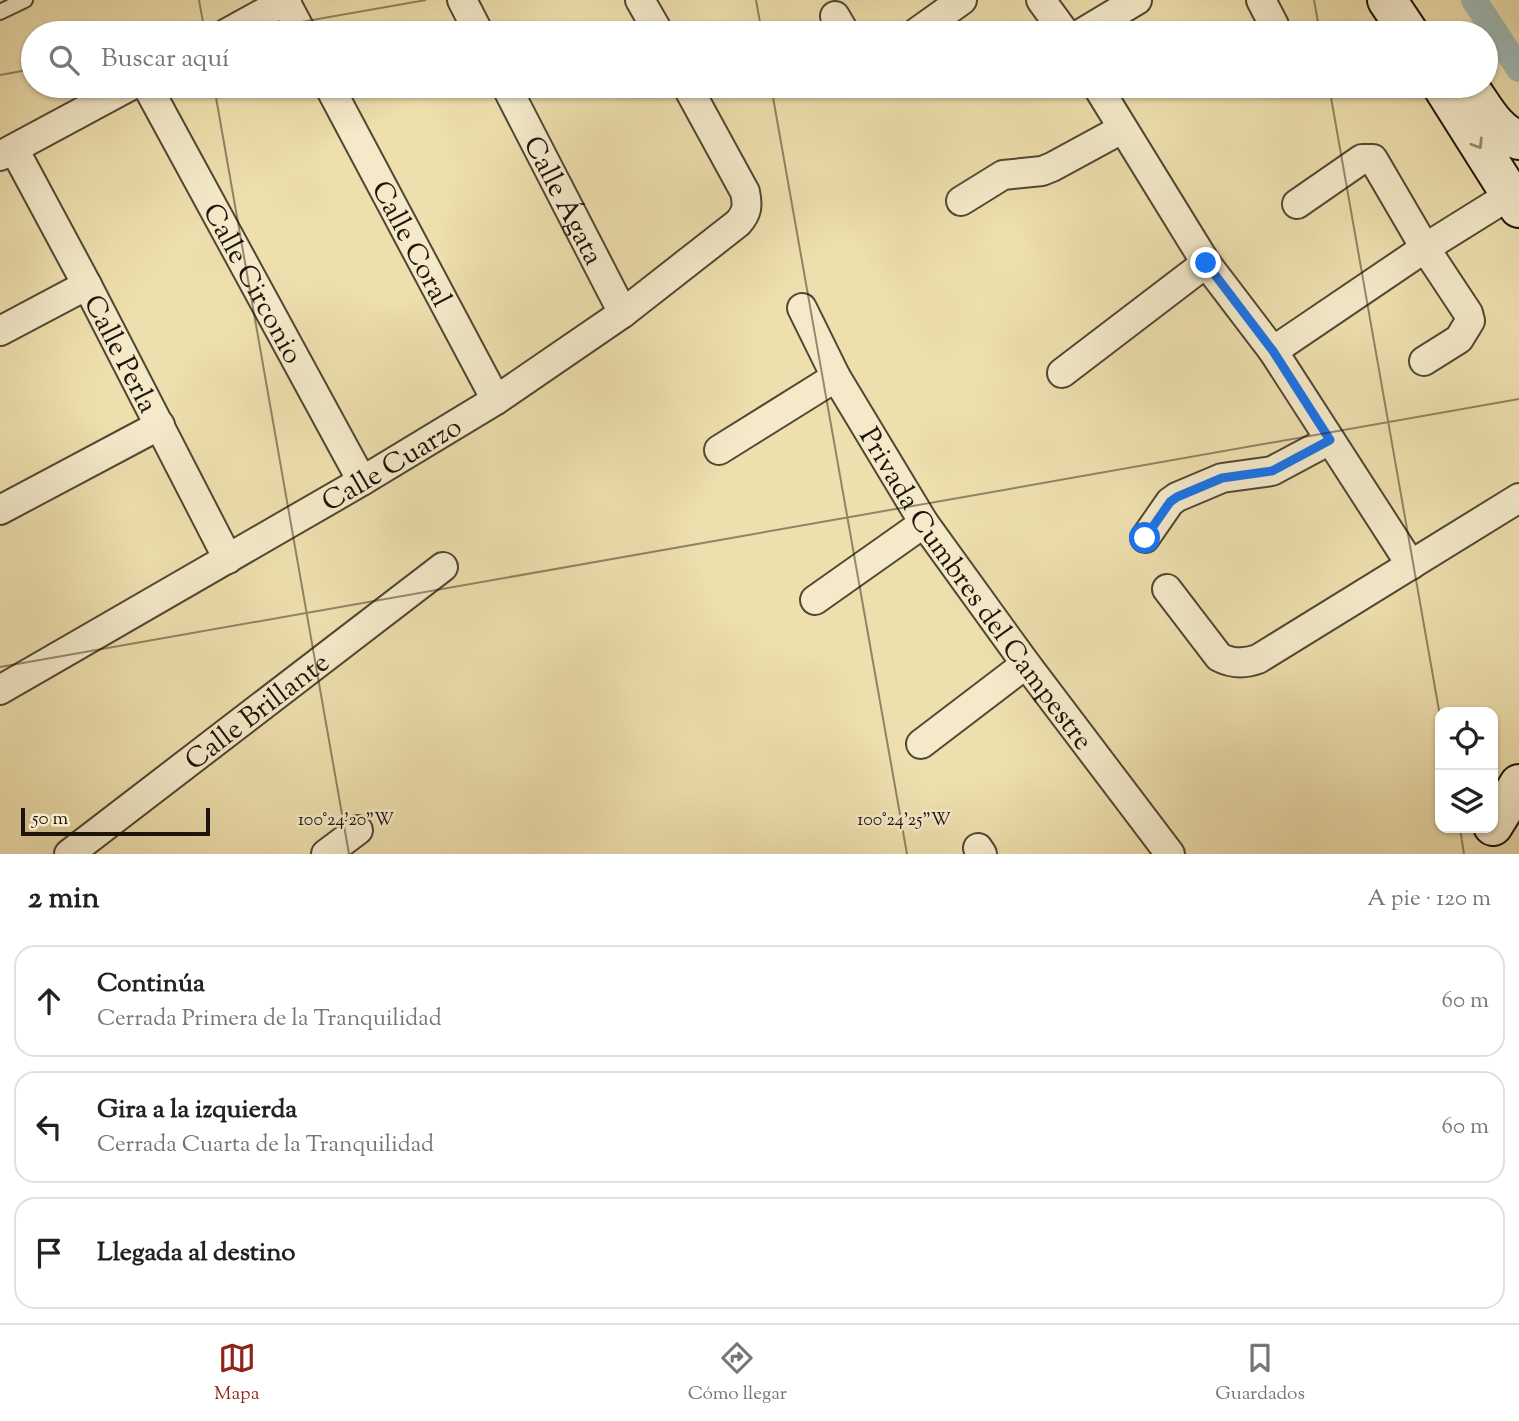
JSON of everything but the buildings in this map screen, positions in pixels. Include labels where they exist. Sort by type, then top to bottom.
[{"type":"main road","points":[[1387,0],[1401,21]]},
{"type":"main road","points":[[1450,98],[1515,201]]},
{"type":"main road","points":[[1477,98],[1499,128],[1509,136],[1519,139]]},
{"type":"main road","points":[[1498,817],[1519,784]]},
{"type":"main road","points":[[1475,854],[1488,833]]},
{"type":"street","points":[[462,0],[473,21]]},
{"type":"street","points":[[640,0],[652,21]]},
{"type":"street","points":[[933,21],[962,0]]},
{"type":"street","points":[[1041,0],[1056,21]]},
{"type":"street","points":[[1102,21],[1137,0]]},
{"type":"street","points":[[1261,0],[1272,21]]},
{"type":"street","points":[[249,21],[286,1],[296,21]]},
{"type":"street","points":[[7,153],[108,98]]},
{"type":"street","name":"Calle Circonio","points":[[154,98],[362,481]]},
{"type":"street","name":"Calle Coral","points":[[335,98],[496,400]]},
{"type":"street","name":"Calle Ágata","points":[[512,98],[623,313]]},
{"type":"street","name":"Calle Cuarzo","points":[[2,691],[496,400],[623,313],[738,223],[746,215],[748,204],[740,181],[694,98]]},
{"type":"street","points":[[1104,98],[1206,263],[1273,351],[1411,565]]},
{"type":"street","points":[[961,201],[1003,175],[1042,171],[1122,129]]},
{"type":"street","name":"Calle Perla","points":[[7,153],[87,285],[228,559]]},
{"type":"street","points":[[1297,204],[1362,159],[1373,159],[1425,248],[1464,305],[1470,321],[1460,339],[1424,361]]},
{"type":"street","points":[[1273,351],[1425,248],[1515,201]]},
{"type":"street","points":[[1062,373],[1206,263]]},
{"type":"street","points":[[0,331],[87,285]]},
{"type":"street","name":"Privada Cumbres del Campestre","points":[[802,308],[836,377],[924,523],[1026,664],[1171,854]]},
{"type":"street","points":[[719,450],[836,377]]},
{"type":"street","points":[[0,510],[160,425]]},
{"type":"street","points":[[1145,538],[1170,502],[1177,497],[1222,478],[1272,471],[1330,440]]},
{"type":"street","points":[[1167,589],[1219,657],[1237,663],[1258,659],[1519,498]]},
{"type":"street","points":[[815,600],[924,523]]},
{"type":"street","name":"Calle Brillante","points":[[69,854],[443,567]]},
{"type":"street","points":[[921,744],[1026,664]]},
{"type":"street","points":[[326,854],[358,830]]},
{"type":"lane","points":[[0,11],[25,0]]},
{"type":"waterway","points":[[1474,0],[1488,21]]},
{"type":"waterway","points":[[1498,37],[1519,69]]},
{"type":"route","points":[[1145,538],[1170,502],[1177,497],[1214,480],[1272,471],[1330,440],[1273,351],[1206,263]]}]
